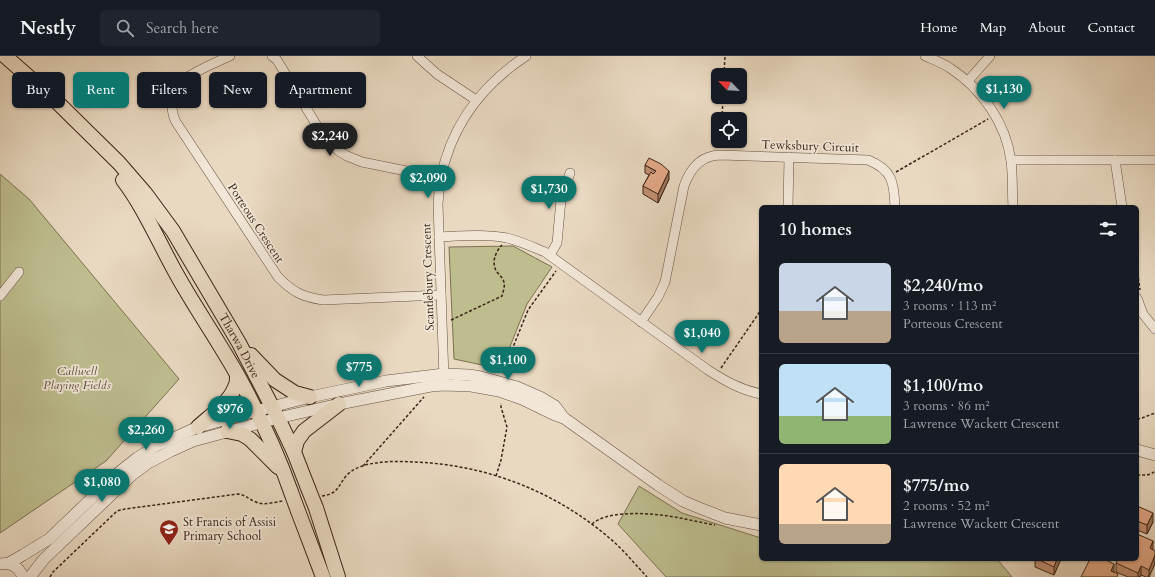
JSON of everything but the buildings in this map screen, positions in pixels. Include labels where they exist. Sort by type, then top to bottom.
[{"type":"main road","name":"Tharwa Drive","points":[[5,56],[57,102],[119,163],[145,193],[173,231],[239,343],[275,412],[294,452],[308,488],[318,502],[338,577]]},
{"type":"main road","name":"Tharwa Drive","points":[[95,140],[135,198],[176,274],[237,375],[259,416],[284,473],[288,497],[298,511],[323,577]]},
{"type":"main road","points":[[239,343],[275,380],[295,393],[310,397]]},
{"type":"main road","points":[[198,426],[220,407],[231,394],[236,386],[237,375]]},
{"type":"main road","points":[[294,452],[297,441],[304,432],[339,404]]},
{"type":"main road","points":[[227,431],[242,434],[250,439],[284,473]]},
{"type":"street","name":"Porteous Crescent","points":[[230,56],[180,82],[174,91],[171,107],[176,122],[278,277],[288,287],[302,295],[309,298],[323,300],[441,295]]},
{"type":"street","points":[[272,56],[277,60],[322,134],[327,141],[340,152],[362,162],[441,178]]},
{"type":"street","points":[[417,56],[437,74],[476,100]]},
{"type":"street","name":"Scantlebury Crescent","points":[[444,380],[438,204],[441,178],[446,157],[464,118],[476,100],[491,83],[507,69],[526,56]]},
{"type":"street","points":[[925,56],[951,68],[968,81],[984,98],[995,116],[1006,138],[1011,160],[1013,205]]},
{"type":"street","points":[[968,81],[990,56]]},
{"type":"street","name":"Tewksbury Circuit","points":[[641,322],[658,297],[665,282],[684,186],[691,170],[700,161],[717,155],[868,160],[878,164],[886,171],[892,180],[895,205]]},
{"type":"street","points":[[788,205],[789,157]]},
{"type":"street","points":[[1011,160],[1155,160]]},
{"type":"street","points":[[1115,160],[1122,205]]},
{"type":"street","points":[[550,255],[557,242],[561,200],[570,173]]},
{"type":"street","points":[[439,237],[486,236],[508,239],[528,245],[550,255],[724,381],[759,393]]},
{"type":"street","points":[[0,296],[19,272]]},
{"type":"street","points":[[1139,303],[1143,314],[1155,329]]},
{"type":"street","points":[[3,563],[23,555],[48,539],[118,473],[137,458],[156,446],[198,426],[275,412],[339,404],[468,375],[517,387],[540,397],[555,406],[562,413],[564,418]]},
{"type":"street","points":[[275,412],[310,397],[386,381],[444,380],[503,392],[564,418],[683,501],[725,518],[759,525]]},
{"type":"street","points":[[30,577],[44,559],[132,475],[148,463],[193,441],[227,431],[259,416]]},
{"type":"street","points":[[1139,451],[1155,455]]},
{"type":"street","points":[[3,563],[18,569],[23,577]]},
{"type":"path","points":[[724,68],[725,56]]},
{"type":"path","points":[[894,174],[995,116]]},
{"type":"path","points":[[442,322],[446,322],[502,296],[504,284],[503,279],[496,270],[494,263],[495,254],[500,247],[507,243],[508,239]]},
{"type":"path","points":[[503,376],[528,310],[561,263]]},
{"type":"path","points":[[718,372],[759,313]]},
{"type":"path","points":[[496,476],[501,460],[507,427],[501,407],[503,392]]},
{"type":"path","points":[[1139,419],[1155,413]]},
{"type":"path","points":[[318,502],[337,490],[347,475],[355,469],[376,463],[415,462],[453,465],[513,481],[564,506],[592,524],[608,537],[626,553],[647,577]]},
{"type":"path","points":[[1139,475],[1146,476],[1155,471]]},
{"type":"path","points":[[50,577],[53,572],[117,511],[238,494],[244,495],[256,503],[263,504],[288,497]]},
{"type":"path","points":[[592,524],[609,516],[636,514],[661,515],[722,526]]},
{"type":"green space","name":"Callwell Playing Fields","points":[[0,174],[29,199],[179,379],[106,461],[0,533]]},
{"type":"green space","points":[[513,246],[552,267],[527,304],[501,369],[454,359],[449,247]]},
{"type":"green space","points":[[639,486],[682,513],[759,537],[759,561],[999,561],[1012,577],[666,577],[618,524]]},
{"type":"place","name":"St Francis of Assisi Primary School","points":[[169,546]]}]
